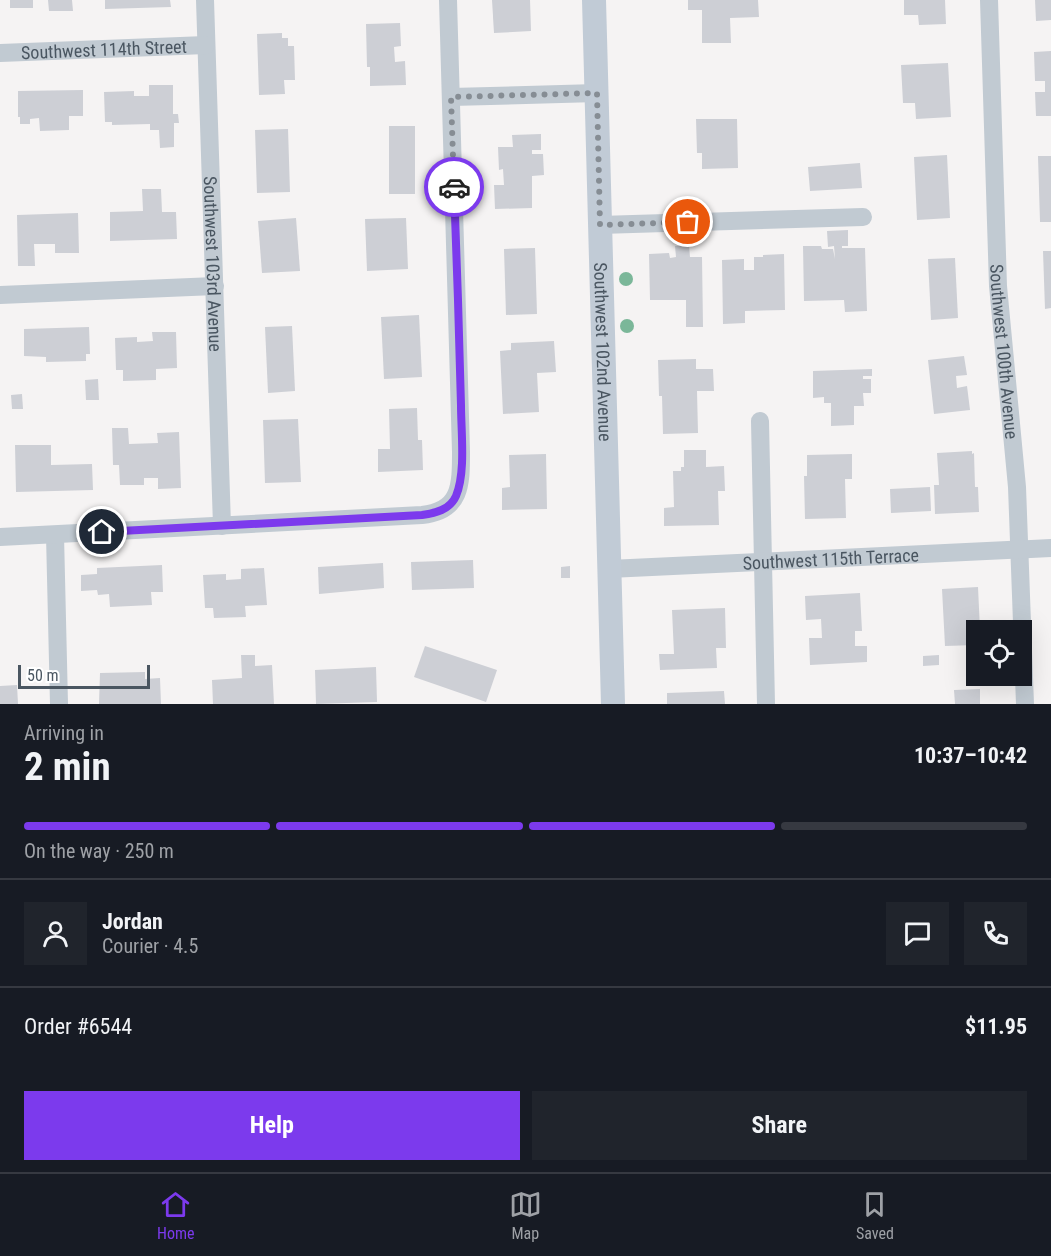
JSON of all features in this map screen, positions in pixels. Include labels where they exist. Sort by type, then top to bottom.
[{"type":"street","name":"Southwest 103rd Avenue","points":[[205,0],[222,526]]},
{"type":"street","points":[[0,537],[430,514],[449,505],[455,498],[460,478],[461,452],[460,353],[448,0]]},
{"type":"street","name":"Southwest 102nd Avenue","points":[[594,0],[613,704]]},
{"type":"street","name":"Southwest 100th Avenue","points":[[989,0],[998,286],[1016,463],[1021,548],[1025,704]]},
{"type":"street","name":"Southwest 114th Street","points":[[0,54],[206,45]]},
{"type":"street","points":[[451,97],[597,93]]},
{"type":"street","points":[[600,225],[863,217]]},
{"type":"street","points":[[0,294],[215,286]]},
{"type":"street","points":[[760,421],[766,704]]},
{"type":"street","points":[[55,535],[59,704]]},
{"type":"street","name":"Southwest 115th Terrace","points":[[609,569],[1051,548]]},
{"type":"building","points":[[10,0],[33,0],[33,8],[10,8]]},
{"type":"building","points":[[48,0],[72,0],[73,11],[49,11]]},
{"type":"building","points":[[105,0],[170,0],[171,7],[105,9]]},
{"type":"building","points":[[492,0],[530,0],[531,31],[494,33]]},
{"type":"building","points":[[688,0],[758,0],[759,17],[730,18],[731,43],[702,43],[702,10],[688,10]]},
{"type":"building","points":[[904,0],[945,0],[946,24],[919,25],[918,15],[904,15]]},
{"type":"building","points":[[1035,0],[1051,0],[1051,20],[1036,21]]},
{"type":"building","points":[[400,23],[401,46],[394,47],[395,62],[405,61],[406,85],[370,86],[366,24]]},
{"type":"building","points":[[282,33],[282,38],[288,38],[288,46],[294,46],[295,80],[284,80],[285,94],[259,95],[257,34]]},
{"type":"building","points":[[1051,51],[1051,116],[1036,116],[1035,92],[1045,92],[1045,81],[1035,81],[1034,52]]},
{"type":"building","points":[[948,63],[951,117],[916,119],[915,103],[903,103],[901,65]]},
{"type":"building","points":[[149,85],[173,85],[173,114],[178,114],[179,123],[174,123],[174,147],[160,148],[159,130],[150,130],[150,124],[112,125],[112,122],[105,122],[104,92],[134,91],[134,96],[149,96]]},
{"type":"building","points":[[83,90],[83,116],[69,116],[69,130],[40,131],[39,118],[30,119],[30,124],[20,124],[18,91]]},
{"type":"building","points":[[696,119],[737,119],[738,168],[702,169],[702,153],[697,153]]},
{"type":"building","points":[[389,126],[415,126],[415,194],[389,194]]},
{"type":"building","points":[[288,129],[290,192],[257,193],[255,130]]},
{"type":"building","points":[[541,134],[541,150],[532,150],[532,154],[543,154],[544,175],[532,176],[532,208],[495,209],[494,185],[504,185],[503,169],[499,170],[498,147],[513,147],[512,135]]},
{"type":"building","points":[[947,155],[950,218],[917,220],[914,157]]},
{"type":"building","points":[[1038,156],[1051,156],[1051,222],[1040,222]]},
{"type":"building","points":[[860,163],[862,188],[810,191],[808,167]]},
{"type":"building","points":[[142,189],[161,189],[162,212],[176,212],[177,239],[110,241],[110,212],[143,211]]},
{"type":"building","points":[[78,213],[79,253],[55,253],[55,244],[34,244],[35,266],[18,266],[17,215]]},
{"type":"building","points":[[296,218],[300,271],[262,273],[258,221]]},
{"type":"building","points":[[406,218],[408,269],[367,271],[365,219]]},
{"type":"building","points":[[848,230],[848,246],[842,246],[842,248],[865,248],[867,311],[845,312],[844,300],[804,301],[803,246],[833,249],[835,259],[834,246],[828,247],[827,231]]},
{"type":"building","points":[[675,246],[689,246],[690,257],[702,257],[703,327],[686,327],[686,300],[650,300],[649,254],[669,253],[670,258],[676,257]]},
{"type":"building","points":[[535,248],[537,314],[506,315],[504,249]]},
{"type":"building","points":[[1043,251],[1051,251],[1051,308],[1045,309]]},
{"type":"building","points":[[784,254],[785,310],[745,311],[745,323],[723,324],[722,260],[744,259],[744,270],[754,270],[754,257]]},
{"type":"building","points":[[955,258],[958,318],[931,320],[928,259]]},
{"type":"building","points":[[419,315],[422,377],[384,379],[381,317]]},
{"type":"building","points":[[292,326],[295,391],[268,393],[265,327]]},
{"type":"building","points":[[89,327],[90,354],[86,354],[86,361],[46,362],[46,357],[24,356],[24,329]]},
{"type":"building","points":[[152,332],[176,332],[177,368],[156,369],[156,380],[123,381],[123,370],[116,370],[115,338],[137,337],[137,342],[153,341]]},
{"type":"building","points":[[554,341],[556,372],[537,373],[539,412],[503,414],[500,351],[511,350],[511,343]]},
{"type":"building","points":[[964,356],[967,375],[956,376],[957,388],[967,386],[970,410],[934,414],[928,360]]},
{"type":"building","points":[[696,359],[696,369],[713,369],[714,391],[697,391],[698,433],[663,434],[658,360]]},
{"type":"building","points":[[872,369],[872,376],[863,376],[863,379],[871,379],[871,393],[863,393],[864,406],[854,406],[854,425],[831,426],[831,403],[824,403],[824,397],[813,398],[813,371]]},
{"type":"building","points":[[98,379],[99,400],[86,400],[85,380]]},
{"type":"building","points":[[22,394],[23,409],[12,409],[11,395]]},
{"type":"building","points":[[417,408],[418,440],[422,440],[423,470],[378,472],[378,449],[390,449],[389,409]]},
{"type":"building","points":[[298,419],[301,482],[265,483],[263,420]]},
{"type":"building","points":[[112,428],[128,428],[129,444],[158,443],[157,433],[179,432],[181,488],[158,489],[158,478],[144,478],[144,485],[120,485],[119,465],[113,465]]},
{"type":"building","points":[[15,445],[51,445],[51,465],[92,464],[93,490],[16,492]]},
{"type":"building","points":[[684,450],[706,450],[706,467],[724,466],[725,491],[718,491],[719,525],[664,526],[664,508],[674,507],[673,471],[681,471],[681,467],[684,467]]},
{"type":"building","points":[[972,451],[972,454],[974,453],[975,487],[978,487],[979,512],[935,514],[934,485],[939,485],[937,453]]},
{"type":"building","points":[[546,454],[547,509],[502,510],[502,488],[510,487],[509,455]]},
{"type":"building","points":[[852,454],[852,479],[845,479],[846,518],[805,519],[804,476],[807,476],[807,455]]},
{"type":"building","points":[[930,487],[931,511],[891,513],[890,489]]},
{"type":"building","points":[[473,560],[474,588],[412,590],[411,562]]},
{"type":"building","points":[[383,563],[384,588],[319,594],[318,567]]},
{"type":"building","points":[[162,565],[163,592],[151,592],[152,605],[110,607],[109,594],[98,595],[97,590],[81,591],[81,575],[97,574],[97,568]]},
{"type":"building","points":[[570,566],[570,578],[561,578],[561,567]]},
{"type":"building","points":[[264,568],[267,605],[245,606],[246,617],[214,618],[213,608],[205,608],[203,575],[226,574],[226,580],[241,579],[241,569]]},
{"type":"building","points":[[978,587],[980,620],[966,620],[966,645],[945,646],[942,589]]},
{"type":"building","points":[[860,593],[862,631],[855,631],[855,646],[867,646],[867,662],[810,665],[809,638],[822,638],[821,619],[806,620],[805,596]]},
{"type":"building","points":[[725,608],[726,648],[716,648],[717,668],[660,670],[659,654],[674,654],[672,610]]},
{"type":"building","points":[[425,646],[497,670],[486,702],[414,677]]},
{"type":"building","points":[[241,655],[255,655],[255,666],[272,665],[274,704],[213,704],[212,680],[242,678]]},
{"type":"building","points":[[939,655],[939,665],[923,666],[923,656]]},
{"type":"building","points":[[376,667],[377,702],[316,704],[315,670]]},
{"type":"building","points":[[145,672],[145,679],[160,678],[161,704],[99,704],[100,673]]},
{"type":"building","points":[[17,685],[18,704],[0,704],[0,686]]},
{"type":"building","points":[[980,689],[980,704],[955,704],[954,690]]},
{"type":"building","points":[[724,691],[725,704],[667,704],[667,693]]},
{"type":"way so far","points":[[454,187],[451,97],[597,93],[600,225],[688,222]]},
{"type":"route","points":[[102,532],[422,515],[439,511],[449,505],[455,498],[461,465],[460,353],[454,187]]}]
